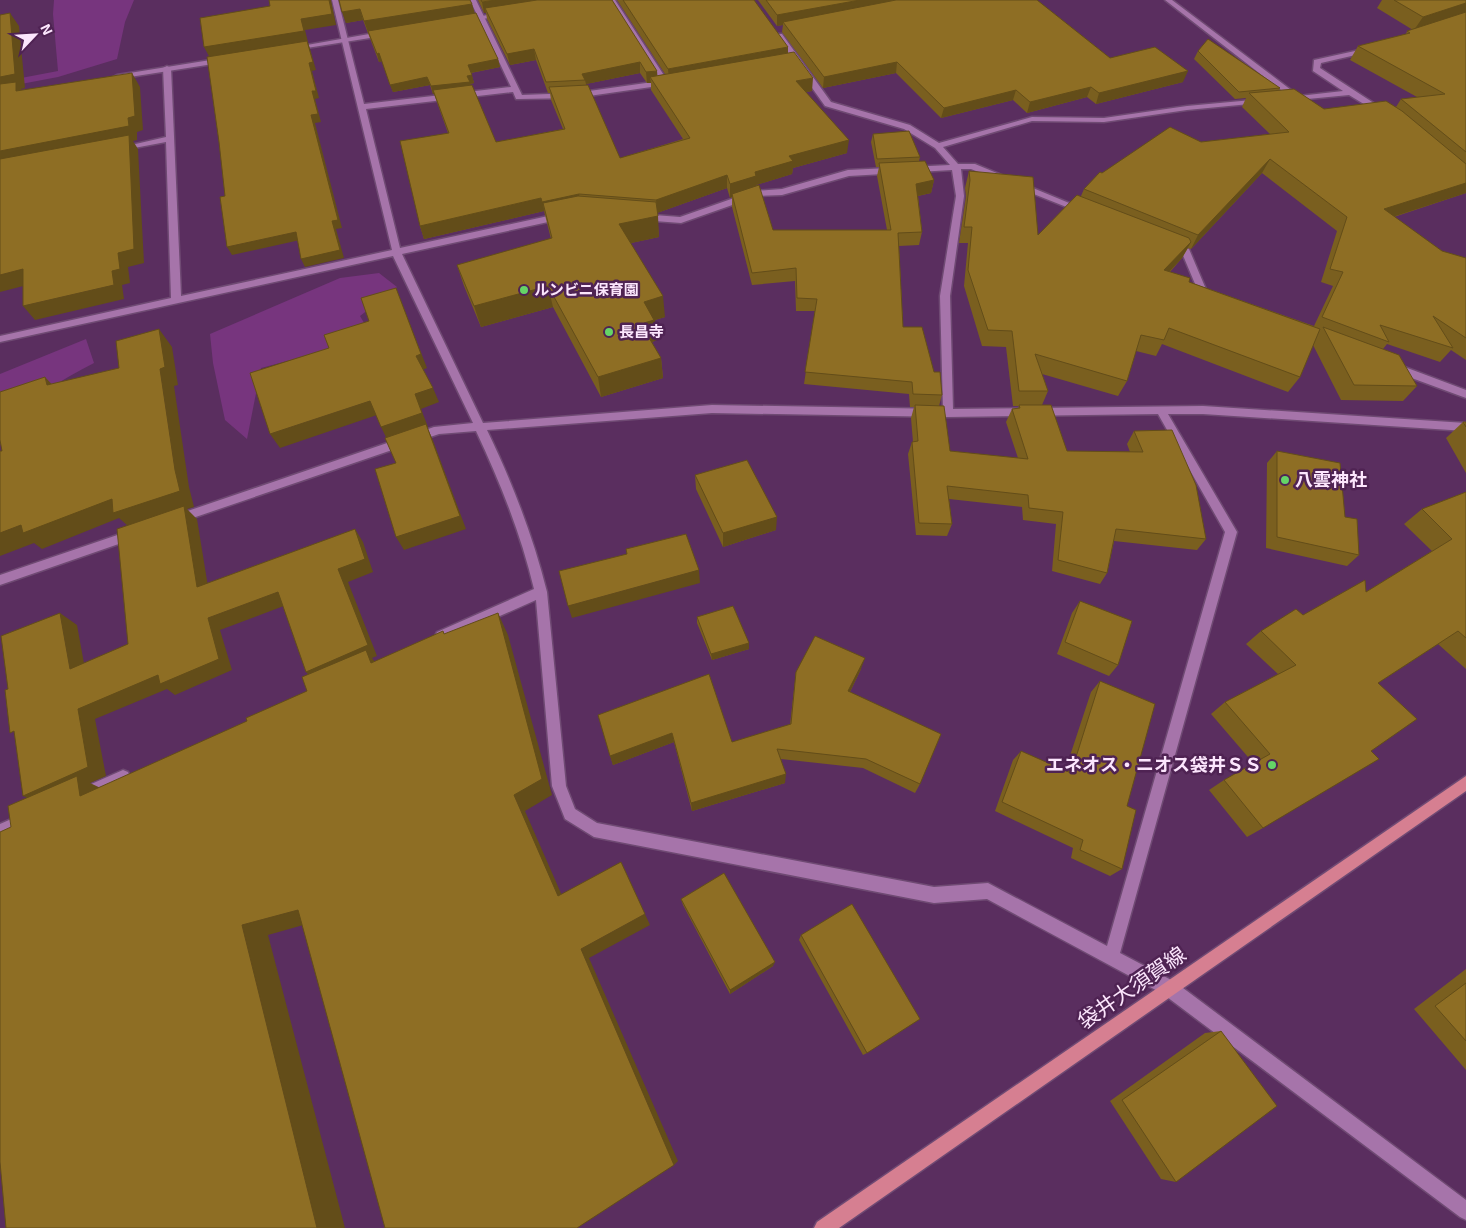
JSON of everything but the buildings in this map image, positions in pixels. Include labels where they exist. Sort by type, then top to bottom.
[{"type":"main road","name":"袋井大須賀線","points":[[823,1228],[1466,783]]},
{"type":"street","points":[[335,0],[397,254],[505,480],[535,567],[540,592],[559,786],[570,814],[594,830],[934,895],[988,891],[1168,988],[1466,1211]]},
{"type":"street","points":[[473,0],[519,97],[549,98],[594,95],[675,81]]},
{"type":"street","points":[[612,0],[665,83]]},
{"type":"street","points":[[1168,0],[1297,98]]},
{"type":"street","points":[[451,23],[510,13]]},
{"type":"street","points":[[784,28],[774,30],[791,60],[828,104],[907,127],[938,146],[956,167],[960,196],[945,296],[948,413]]},
{"type":"street","points":[[286,50],[393,32]]},
{"type":"street","points":[[1381,46],[1317,62],[1316,69],[1350,93],[1368,101],[1392,117]]},
{"type":"street","points":[[108,78],[236,57]]},
{"type":"street","points":[[168,68],[176,300]]},
{"type":"street","points":[[361,107],[515,89]]},
{"type":"street","points":[[1279,100],[1350,93]]},
{"type":"street","points":[[938,146],[1032,119],[1104,120],[1187,108],[1270,100]]},
{"type":"street","points":[[104,151],[170,139]]},
{"type":"street","points":[[627,216],[681,220],[757,194],[782,192],[848,173],[972,166],[1093,214]]},
{"type":"street","points":[[0,339],[397,254],[572,214]]},
{"type":"street","points":[[1158,240],[1186,251],[1204,296],[1223,303]]},
{"type":"street","points":[[1382,362],[1466,394]]},
{"type":"street","points":[[168,523],[438,430],[479,426],[712,409],[948,413],[1203,410],[1466,427]]},
{"type":"street","points":[[1111,958],[1231,532],[1161,411]]},
{"type":"street","points":[[0,580],[140,532]]},
{"type":"street","points":[[432,640],[540,592]]},
{"type":"street","points":[[72,800],[135,772]]},
{"type":"street","points":[[0,832],[36,816]]},
{"type":"shaded area","points":[[54,0],[134,0],[125,22],[117,59],[58,77],[0,88],[0,82],[58,71],[53,14]]},
{"type":"shaded area","points":[[379,273],[397,287],[360,316],[377,345],[306,356],[261,368],[247,439],[225,420],[213,363],[210,334],[340,278]]},
{"type":"shaded area","points":[[86,339],[94,363],[45,391],[0,423],[0,374]]},
{"type":"place","name":"ルンビニ保育園","points":[[524,290]]},
{"type":"place","name":"長昌寺","points":[[609,332]]},
{"type":"place","name":"八雲神社","points":[[1285,480]]},
{"type":"place","name":"エネオス・ニオス袋井ＳＳ","points":[[1272,765]]}]
